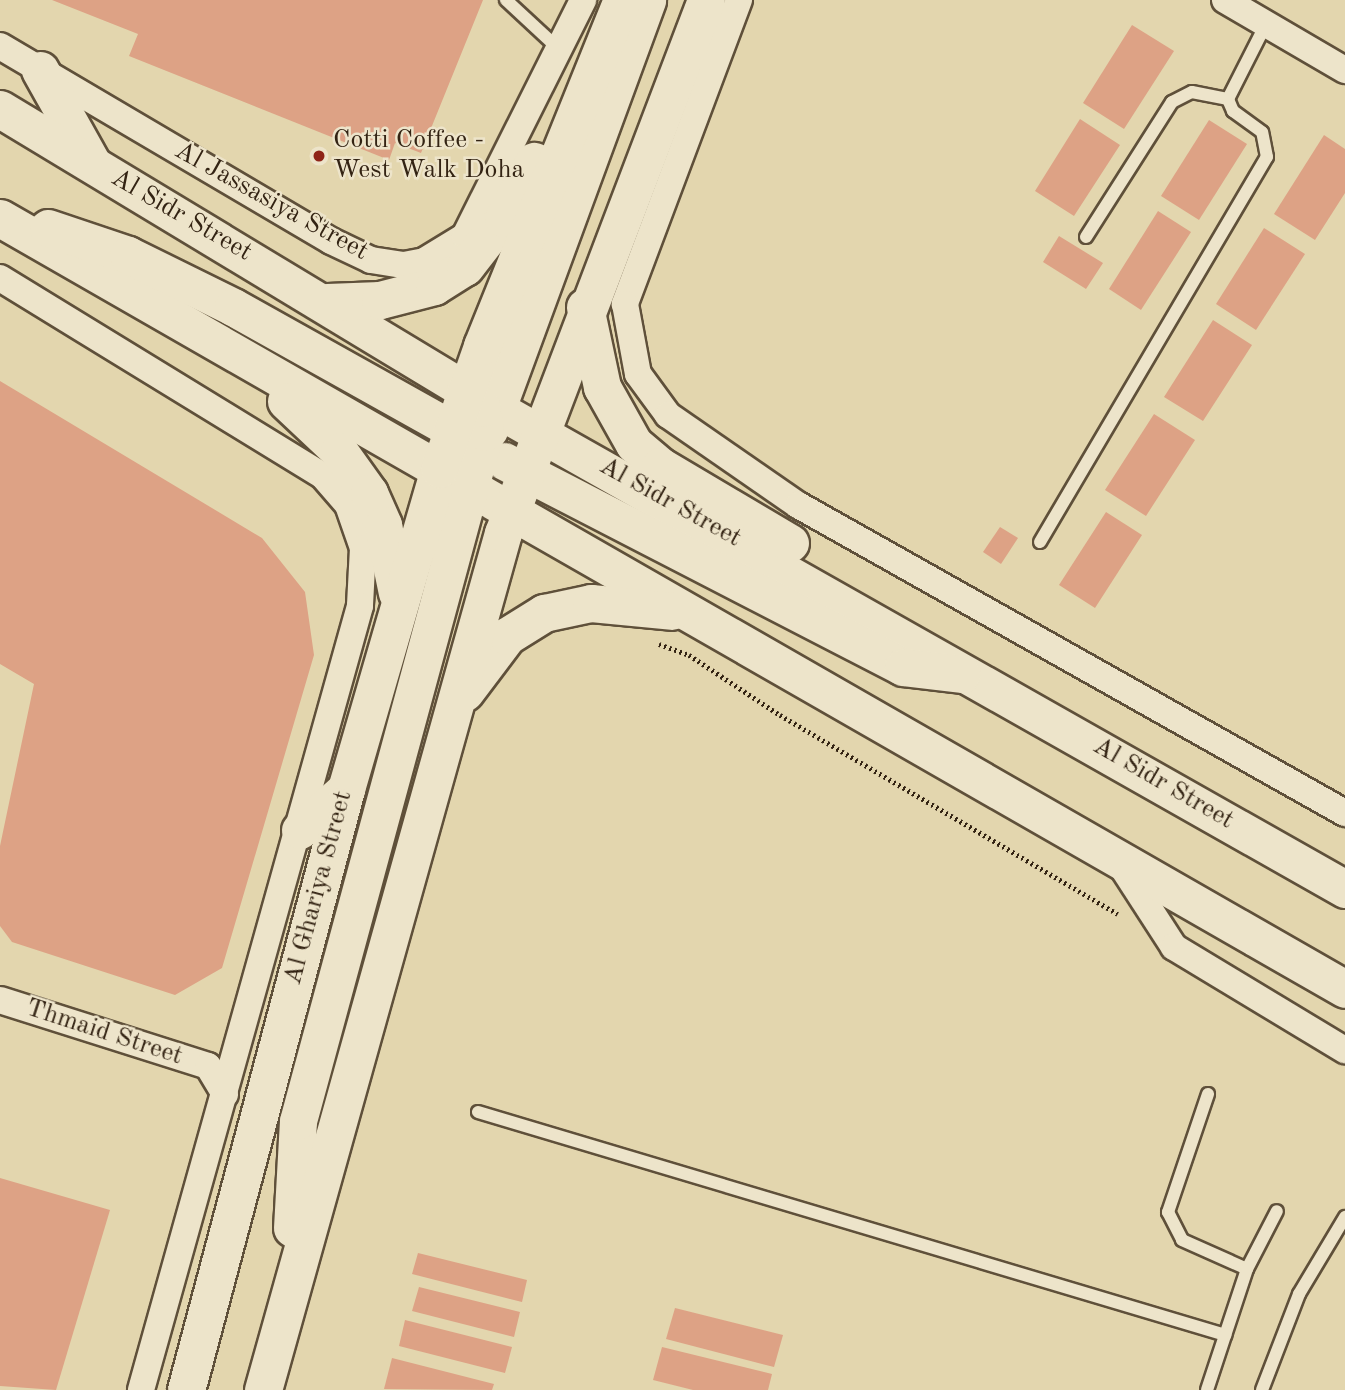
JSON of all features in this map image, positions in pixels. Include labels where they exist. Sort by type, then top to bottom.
[{"type":"main road","points":[[480,399],[647,0]]},
{"type":"main road","points":[[265,1388],[452,709],[511,510],[585,307],[706,0]]},
{"type":"main road","points":[[480,399],[605,7]]},
{"type":"main road","points":[[327,302],[380,300],[434,286],[465,267],[503,218],[605,7]]},
{"type":"main road","points":[[40,69],[93,164]]},
{"type":"main road","name":"Al Sidr Street","points":[[0,109],[327,302],[480,399],[977,676],[1345,889]]},
{"type":"main road","points":[[0,211],[128,256],[525,471],[903,667],[977,676]]},
{"type":"main road","points":[[0,218],[233,354],[454,477],[688,614],[1345,989]]},
{"type":"main road","points":[[585,307],[602,387],[634,444],[660,466],[938,630],[977,676]]},
{"type":"main road","points":[[233,354],[320,431],[355,472],[383,525],[398,600]]},
{"type":"main road","name":"Al Ghariya Street","points":[[186,1390],[345,789],[398,600],[454,477],[476,444],[480,399]]},
{"type":"main road","points":[[476,444],[515,453],[540,431]]},
{"type":"main road","points":[[476,444],[485,480],[511,510]]},
{"type":"main road","points":[[288,1298],[298,1121],[454,477]]},
{"type":"main road","points":[[452,709],[507,636],[544,613],[591,603],[688,614]]},
{"type":"main road","points":[[299,830],[345,789]]},
{"type":"street","points":[[739,0],[625,304],[638,373],[668,415],[798,505],[1345,813]]},
{"type":"street","points":[[1225,0],[1345,70]]},
{"type":"street","name":"Al Jassasiya Street","points":[[0,46],[331,241],[371,260],[404,265],[425,261],[465,236],[559,49],[605,7]]},
{"type":"street","points":[[0,278],[288,451],[323,476],[348,505],[363,548],[360,606],[299,830]]},
{"type":"street","name":"Al Ghariya Street","points":[[141,1390],[299,830]]},
{"type":"street","points":[[1116,858],[1174,947],[1345,1050]]},
{"type":"street","name":"Thmaid Street","points":[[0,1000],[208,1066],[225,1094]]},
{"type":"street","name":"Thmaid Street","points":[[208,1066],[237,1051]]},
{"type":"lane","points":[[506,0],[559,49]]},
{"type":"lane","points":[[1040,542],[1267,157],[1262,132],[1233,111],[1228,99],[1266,24]]},
{"type":"lane","points":[[1086,237],[1172,102],[1192,92],[1228,99]]},
{"type":"lane","points":[[1209,1094],[1168,1212],[1182,1240],[1247,1269]]},
{"type":"lane","points":[[478,1112],[1225,1335]]},
{"type":"lane","points":[[1207,1390],[1247,1269],[1278,1211]]},
{"type":"lane","points":[[1262,1390],[1299,1294],[1345,1217]]},
{"type":"path","points":[[646,639],[689,655],[780,715],[1101,900],[1123,921]]},
{"type":"building","points":[[52,0],[483,0],[421,153],[395,143],[389,160],[129,56],[138,34]]},
{"type":"building","points":[[1132,25],[1174,51],[1124,129],[1083,103]]},
{"type":"building","points":[[1080,119],[1120,145],[1074,216],[1035,191]]},
{"type":"building","points":[[1209,120],[1247,144],[1199,220],[1161,196]]},
{"type":"building","points":[[1324,135],[1345,149],[1345,193],[1315,240],[1274,214]]},
{"type":"building","points":[[1158,211],[1191,232],[1141,310],[1109,289]]},
{"type":"building","points":[[1264,228],[1305,254],[1256,330],[1216,304]]},
{"type":"building","points":[[1059,236],[1103,263],[1086,289],[1043,262]]},
{"type":"building","points":[[1213,320],[1252,345],[1203,421],[1164,397]]},
{"type":"building","points":[[0,381],[262,538],[305,592],[314,655],[222,968],[175,995],[12,942],[0,926],[0,846],[34,684],[0,664]]},
{"type":"building","points":[[1154,414],[1195,440],[1146,516],[1105,490]]},
{"type":"building","points":[[1106,512],[1142,535],[1095,608],[1059,585]]},
{"type":"building","points":[[1000,527],[1018,538],[1001,564],[983,552]]},
{"type":"building","points":[[0,1178],[110,1210],[56,1390],[0,1386]]},
{"type":"building","points":[[418,1253],[527,1280],[522,1302],[412,1274]]},
{"type":"building","points":[[419,1287],[520,1312],[514,1337],[412,1311]]},
{"type":"building","points":[[675,1308],[783,1335],[774,1367],[666,1339]]},
{"type":"building","points":[[405,1320],[512,1347],[505,1373],[399,1346]]},
{"type":"building","points":[[662,1347],[772,1374],[768,1390],[693,1390],[653,1380]]},
{"type":"building","points":[[392,1358],[494,1384],[492,1390],[384,1389]]},
{"type":"place","name":"Cotti Coffee - West Walk Doha","points":[[319,156]]}]
